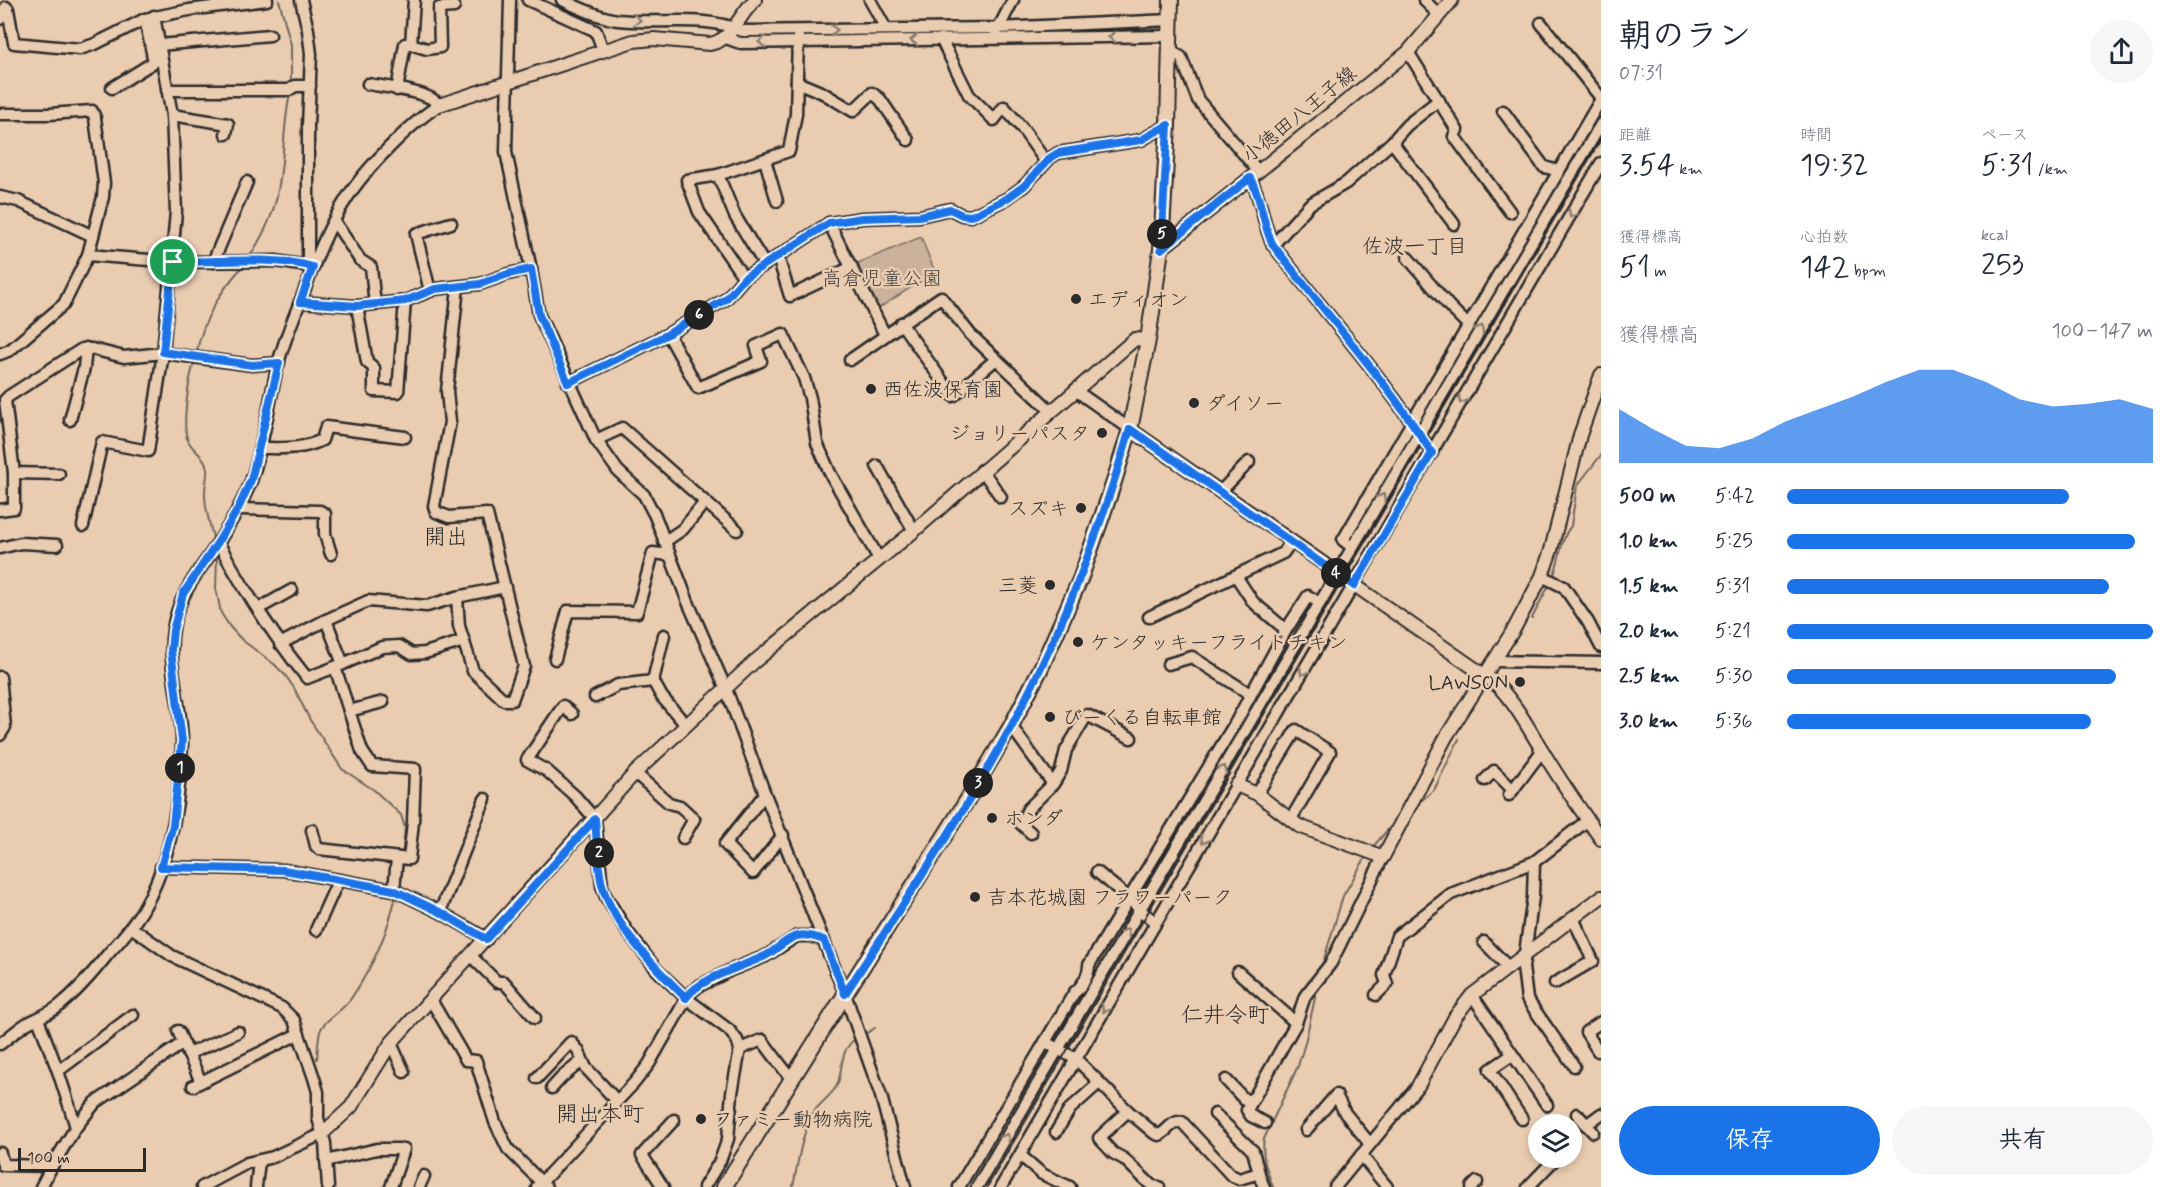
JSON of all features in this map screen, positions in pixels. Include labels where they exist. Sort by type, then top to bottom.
[{"type":"main road","points":[[724,1187],[966,802],[1011,726],[1041,668],[1081,577],[1130,429],[1148,340],[1161,249],[1168,125],[1171,0]]},
{"type":"street","points":[[0,19],[6,7],[14,43],[80,49],[149,17],[267,0]]},
{"type":"street","points":[[301,0],[311,54],[308,126],[310,266]]},
{"type":"street","points":[[411,44],[414,0]]},
{"type":"street","points":[[510,0],[507,166],[531,269],[539,315],[568,383],[596,440],[618,471],[644,495],[726,689],[765,794],[845,994],[881,1096],[905,1187]]},
{"type":"street","points":[[528,0],[596,31],[603,50]]},
{"type":"street","points":[[561,0],[598,15],[619,20],[721,22],[742,31],[798,36],[941,39],[1171,20]]},
{"type":"street","points":[[0,1044],[26,1024],[60,1005],[89,977],[131,927],[152,892],[173,825],[182,741],[171,650],[173,630],[183,594],[238,509],[251,480],[289,328],[300,302],[310,266],[347,196],[369,169],[410,128],[439,105],[633,40],[654,39],[710,44],[726,38],[747,7],[755,0]]},
{"type":"street","points":[[870,0],[886,29]]},
{"type":"street","points":[[995,33],[1013,0]]},
{"type":"street","points":[[1424,0],[1439,15]]},
{"type":"street","name":"小徳田八王子線","points":[[1161,249],[1408,52],[1452,0]]},
{"type":"street","points":[[397,90],[405,44],[427,49],[440,47],[440,8],[454,7]]},
{"type":"street","points":[[83,526],[102,442],[148,451],[163,352],[176,212],[172,115],[159,45],[149,17]]},
{"type":"street","points":[[112,88],[154,62],[149,17]]},
{"type":"street","points":[[976,1187],[1420,434],[1559,171],[1601,99],[1541,22]]},
{"type":"street","points":[[726,38],[740,43],[886,29],[1170,36]]},
{"type":"street","points":[[159,45],[270,34]]},
{"type":"street","points":[[744,278],[699,212],[687,180],[718,175],[789,152],[796,114],[798,36]]},
{"type":"street","points":[[941,39],[969,95],[994,120],[1004,107],[1046,162]]},
{"type":"street","points":[[1170,51],[1181,57],[1198,100],[1254,175],[1269,238],[1273,245],[1413,422],[1432,453]]},
{"type":"street","points":[[1408,52],[1457,130],[1454,136],[1510,212]]},
{"type":"street","points":[[797,82],[823,93],[853,111],[872,93],[880,99],[908,140]]},
{"type":"street","points":[[368,84],[431,98],[439,105]]},
{"type":"street","points":[[167,90],[289,90],[295,86],[309,86]]},
{"type":"street","points":[[1273,245],[1310,204],[1346,183],[1392,142],[1407,125],[1439,100]]},
{"type":"street","points":[[0,114],[92,111],[95,118],[104,183],[103,197],[88,255],[64,304],[10,350],[0,354]]},
{"type":"street","points":[[1503,111],[1544,167],[1559,171]]},
{"type":"street","points":[[172,115],[228,124],[226,134]]},
{"type":"street","points":[[1352,548],[1343,540],[1469,326],[1506,274],[1600,128],[1587,124]]},
{"type":"street","points":[[568,383],[668,334],[726,299],[744,278],[829,223],[862,218],[920,216],[950,209],[962,215],[971,216],[1006,199],[1024,186],[1046,162],[1058,153],[1141,140],[1168,125]]},
{"type":"street","points":[[1392,142],[1454,224]]},
{"type":"street","points":[[765,160],[777,201]]},
{"type":"street","points":[[1001,1187],[1601,163]]},
{"type":"street","points":[[718,175],[735,216],[765,265]]},
{"type":"street","points":[[213,262],[247,182]]},
{"type":"street","points":[[0,197],[18,201],[93,236]]},
{"type":"street","points":[[334,221],[360,260],[371,267],[375,305]]},
{"type":"street","points":[[430,291],[416,234],[452,223]]},
{"type":"street","points":[[829,223],[885,335]]},
{"type":"street","points":[[88,255],[173,262],[276,261],[310,266]]},
{"type":"street","points":[[778,257],[790,296],[852,267]]},
{"type":"street","points":[[1408,258],[1469,326]]},
{"type":"street","points":[[300,302],[357,306],[405,301],[430,291],[480,284],[531,269]]},
{"type":"street","points":[[1506,274],[1529,287]]},
{"type":"street","points":[[457,597],[459,626],[474,671],[504,700],[512,699],[524,666],[487,514],[449,517],[436,512],[434,506],[450,422],[447,391],[458,287]]},
{"type":"street","points":[[850,360],[941,297],[970,334],[995,360],[1051,411]]},
{"type":"street","points":[[357,306],[368,362],[374,368],[374,391],[398,392],[405,301]]},
{"type":"street","points":[[902,323],[953,396],[995,360]]},
{"type":"street","points":[[668,334],[698,388],[761,361],[756,346],[783,334],[804,378],[810,398],[817,443],[830,473],[879,559]]},
{"type":"street","points":[[202,1187],[247,1163],[273,1157],[322,1134],[351,1107],[391,1043],[635,773],[754,662],[914,531],[1135,339],[1148,340]]},
{"type":"street","points":[[70,420],[87,348]]},
{"type":"street","points":[[0,510],[14,508],[14,473],[5,400],[87,348],[124,357],[163,352],[252,365],[279,363]]},
{"type":"street","points":[[1265,1123],[1251,1116],[1247,1110],[1296,1023],[1305,996],[1331,963],[1374,853],[1494,661],[1542,576],[1551,550],[1580,435],[1601,375]]},
{"type":"street","points":[[1075,390],[1354,586],[1484,674],[1507,694],[1601,839]]},
{"type":"street","points":[[260,448],[310,446],[322,440],[326,427],[405,437]]},
{"type":"street","points":[[596,440],[622,428],[737,530]]},
{"type":"street","points":[[1220,492],[1249,462]]},
{"type":"street","points":[[877,466],[914,531]]},
{"type":"street","points":[[982,470],[1001,497]]},
{"type":"street","points":[[14,473],[59,474]]},
{"type":"street","points":[[664,542],[682,529],[705,502]]},
{"type":"street","points":[[238,509],[320,511],[325,514],[325,534],[331,554]]},
{"type":"street","points":[[218,542],[280,644],[307,678],[382,647],[399,646],[412,654],[425,653],[464,641]]},
{"type":"street","points":[[1149,617],[1283,553],[1291,542]]},
{"type":"street","points":[[0,548],[21,543],[57,545]]},
{"type":"street","points":[[555,659],[568,611],[638,612],[653,553],[669,555]]},
{"type":"street","points":[[1236,576],[1253,602],[1286,630]]},
{"type":"street","points":[[1542,576],[1564,587],[1588,622],[1601,647]]},
{"type":"street","points":[[280,644],[368,601],[427,606],[505,587]]},
{"type":"street","points":[[258,609],[292,590]]},
{"type":"street","points":[[959,1187],[1044,1042],[1089,972],[1089,965],[1131,899],[1242,711],[1286,630],[1308,596],[1320,603]]},
{"type":"street","points":[[312,830],[319,849],[409,859],[414,822],[416,769],[372,766],[362,750],[349,711],[326,620]]},
{"type":"street","points":[[664,635],[653,681],[662,697],[686,726]]},
{"type":"street","points":[[1168,664],[1192,657],[1250,694]]},
{"type":"street","points":[[1494,661],[1601,663]]},
{"type":"street","points":[[0,677],[5,727],[0,735]]},
{"type":"street","points":[[595,697],[618,685],[653,681]]},
{"type":"street","points":[[349,711],[383,702]]},
{"type":"street","points":[[572,714],[562,706],[527,760],[547,771],[575,796],[595,819],[602,886],[606,897],[627,931],[657,970],[686,998],[729,1030],[737,1040],[740,1049],[732,1093],[728,1139],[722,1156],[704,1187]]},
{"type":"street","points":[[1031,833],[1021,824],[1028,809],[1053,784],[1061,771],[1066,750],[1087,715],[1131,738]]},
{"type":"street","points":[[1011,726],[1053,784]]},
{"type":"street","points":[[1257,794],[1296,730],[1330,752],[1291,819]]},
{"type":"street","points":[[1485,780],[1494,771],[1511,792],[1542,751]]},
{"type":"street","points":[[635,773],[669,803],[680,806],[694,819],[683,838]]},
{"type":"street","points":[[1236,784],[1257,794],[1299,826],[1374,853]]},
{"type":"street","points":[[765,794],[725,844],[753,873],[783,835]]},
{"type":"street","points":[[440,912],[486,799]]},
{"type":"street","points":[[1376,995],[1387,984],[1384,975],[1397,936],[1452,894],[1534,862],[1588,820]]},
{"type":"street","points":[[394,890],[397,858]]},
{"type":"street","points":[[1534,862],[1533,897],[1523,967],[1527,999],[1574,1066]]},
{"type":"street","points":[[161,867],[284,870],[394,890],[440,912],[486,939]]},
{"type":"street","points":[[1097,872],[1155,922]]},
{"type":"street","points":[[316,930],[338,881]]},
{"type":"street","points":[[1335,1187],[1418,1086],[1455,1017],[1472,995],[1601,897]]},
{"type":"street","points":[[1555,983],[1593,961],[1573,918]]},
{"type":"street","points":[[131,927],[172,956],[282,1008],[294,1020],[318,1092],[318,1118],[328,1187]]},
{"type":"street","points":[[431,1000],[466,1060],[476,1061],[495,1122],[508,1149],[542,1185],[650,1064],[686,998],[699,986],[766,956],[789,939],[797,936],[811,936],[824,940]]},
{"type":"street","points":[[1484,942],[1508,967]]},
{"type":"street","points":[[471,956],[497,982],[504,982],[535,1018]]},
{"type":"street","points":[[1238,972],[1296,1023]]},
{"type":"street","points":[[1472,995],[1547,1106]]},
{"type":"street","points":[[58,1071],[132,1015]]},
{"type":"street","points":[[38,1019],[76,1127]]},
{"type":"street","points":[[1598,1051],[1586,1032],[1601,1022]]},
{"type":"street","points":[[178,1031],[197,1084],[298,1034]]},
{"type":"street","points":[[188,1054],[231,1031]]},
{"type":"street","points":[[740,1049],[762,1040],[792,1080]]},
{"type":"street","points":[[537,1078],[571,1042],[578,1050],[582,1061],[617,1101]]},
{"type":"street","points":[[1044,1042],[1076,1059],[1128,1111],[1159,1135],[1174,1122],[1182,1122],[1231,1175],[1239,1179],[1253,1174],[1262,1182]]},
{"type":"street","points":[[41,1187],[76,1127],[95,1103],[183,1043]]},
{"type":"street","points":[[391,1043],[404,1072]]},
{"type":"street","points":[[1512,1054],[1490,1070],[1522,1119]]},
{"type":"street","points":[[552,1088],[582,1061]]},
{"type":"street","points":[[1226,1080],[1246,1101],[1254,1098]]},
{"type":"street","points":[[1056,1132],[1070,1109],[1099,1083]]},
{"type":"street","points":[[1306,1130],[1336,1095],[1345,1113],[1370,1144]]},
{"type":"street","points":[[1128,1111],[1099,1138],[1152,1186],[1159,1187]]},
{"type":"street","points":[[1215,1114],[1253,1151],[1262,1182]]},
{"type":"street","points":[[1582,1120],[1590,1129],[1601,1114]]},
{"type":"street","points":[[663,1187],[642,1155],[674,1120]]},
{"type":"street","points":[[326,1161],[377,1149],[404,1149],[391,1187]]},
{"type":"street","points":[[0,1153],[3,1165],[52,1166]]},
{"type":"street","points":[[1020,1155],[1042,1174],[1070,1187]]},
{"type":"street","points":[[1361,1155],[1387,1187]]},
{"type":"street","points":[[722,1156],[739,1164]]},
{"type":"street","points":[[256,1187],[259,1161]]},
{"type":"street","points":[[1528,1187],[1546,1168]]},
{"type":"street","points":[[419,1187],[424,1176]]},
{"type":"green space","name":"高倉児童公園","points":[[921,237],[935,272],[873,312],[851,266]]},
{"type":"waterway","points":[[279,0],[291,45],[291,85]]},
{"type":"waterway","points":[[249,258],[264,232],[275,204],[290,94]]},
{"type":"waterway","points":[[196,354],[208,317],[227,285],[244,265]]},
{"type":"waterway","points":[[195,360],[185,421],[187,438],[206,464],[205,503],[213,538]]},
{"type":"waterway","points":[[1553,577],[1567,531],[1571,526],[1577,486],[1601,455]]},
{"type":"waterway","points":[[217,556],[216,589],[221,613],[242,640],[285,675],[310,720],[342,769],[374,790],[401,815],[405,828],[402,856]]},
{"type":"waterway","points":[[1532,618],[1549,585]]},
{"type":"waterway","points":[[1422,800],[1434,790],[1459,739]]},
{"type":"waterway","points":[[1372,848],[1390,827]]},
{"type":"waterway","points":[[1322,966],[1343,896],[1367,855]]},
{"type":"waterway","points":[[317,1059],[320,1030],[349,1001],[366,973],[379,948],[396,894]]},
{"type":"waterway","points":[[1273,1187],[1264,1157],[1264,1139],[1298,1066],[1317,989]]},
{"type":"waterway","points":[[862,1036],[875,1028]]},
{"type":"waterway","points":[[793,1187],[808,1123],[815,1111],[836,1087],[845,1052],[857,1038]]},
{"type":"railway","points":[[987,1187],[1601,139]]},
{"type":"place","name":"エディオン","points":[[1076,299]]},
{"type":"place","name":"西佐波保育園","points":[[871,389]]},
{"type":"place","name":"ダイソー","points":[[1194,403]]},
{"type":"place","name":"ジョリーパスタ","points":[[1102,433]]},
{"type":"place","name":"スズキ","points":[[1081,508]]},
{"type":"place","name":"三菱","points":[[1050,585]]},
{"type":"place","name":"ケンタッキーフライドチキン","points":[[1078,642]]},
{"type":"place","name":"LAWSON","points":[[1520,682]]},
{"type":"place","name":"びーくる自転車館","points":[[1050,717]]},
{"type":"place","name":"ホンダ","points":[[992,818]]},
{"type":"place","name":"吉本花城園 フラワーパーク","points":[[975,897]]},
{"type":"place","name":"ファミー動物病院","points":[[701,1119]]},
{"type":"district","name":"佐波一丁目","points":[[1415,246]]},
{"type":"district","name":"開出","points":[[446,536]]},
{"type":"district","name":"仁井令町","points":[[1225,1014]]},
{"type":"district","name":"開出本町","points":[[600,1113]]},
{"type":"route","points":[[1168,125],[1161,249],[1250,178],[1258,192],[1269,238],[1273,245],[1413,422],[1432,453],[1354,586],[1130,429],[1081,577],[1041,668],[1011,726],[966,802],[845,994],[824,940],[811,936],[797,936],[789,939],[766,956],[699,986],[686,998],[657,970],[627,931],[606,897],[602,886],[595,819],[486,939],[440,912],[394,890],[284,870],[161,867],[173,825],[182,741],[171,650],[173,630],[183,594],[238,509],[251,480],[279,363],[252,365],[163,352],[173,262],[276,261],[308,265],[313,267],[300,302],[357,306],[405,301],[435,289],[480,284],[531,269],[539,315],[568,383],[668,334],[726,299],[744,278],[829,223],[862,218],[920,216],[950,209],[962,215],[971,216],[1006,199],[1024,186],[1050,158],[1058,153],[1141,140],[1168,125]]}]
